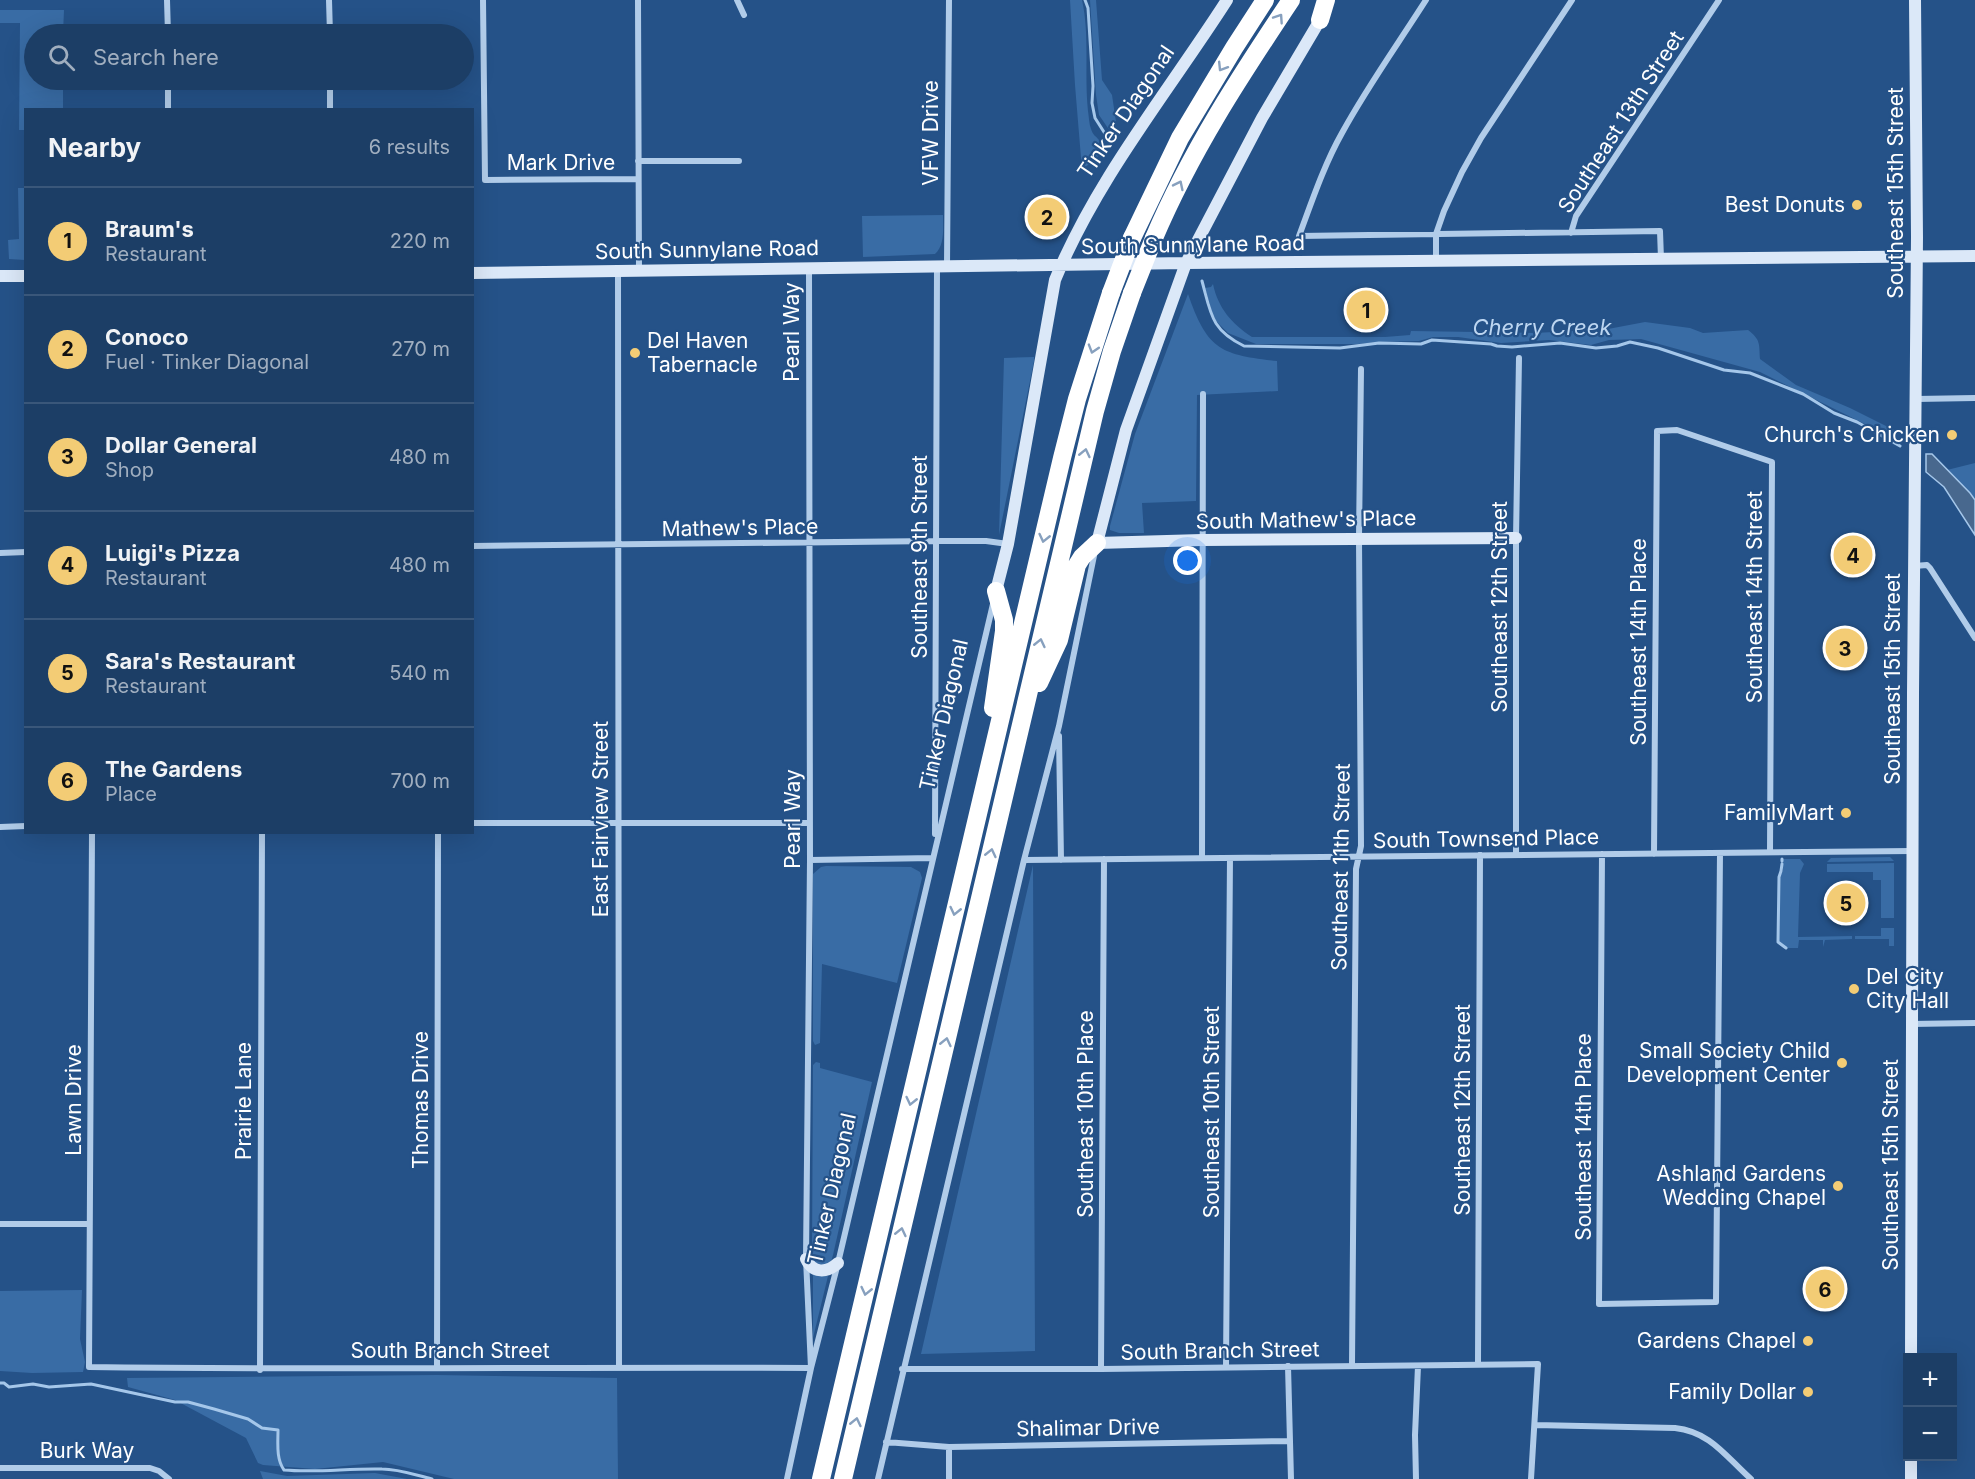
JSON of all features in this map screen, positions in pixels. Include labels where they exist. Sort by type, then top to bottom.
[{"type":"highway","points":[[821,1479],[1077,399],[1111,293],[1132,238],[1180,138],[1265,0]]},
{"type":"highway","points":[[843,1479],[1095,411],[1112,351],[1154,238],[1199,145],[1226,99],[1292,0]]},
{"type":"highway","points":[[1320,21],[1326,0]]},
{"type":"highway","points":[[1022,720],[1059,640],[1077,565],[1097,543]]},
{"type":"highway","points":[[983,793],[1004,631],[1004,620],[996,591]]},
{"type":"main road","name":"Tinker Diagonal","points":[[996,591],[1008,544],[1055,280],[1066,251],[1103,184],[1227,0]]},
{"type":"main road","name":"Southeast 15th Street","points":[[1911,1353],[1913,566],[1917,257],[1915,0]]},
{"type":"main road","points":[[1097,543],[1126,430],[1186,263],[1262,118],[1320,21]]},
{"type":"main road","name":"South Sunnylane Road","points":[[474,273],[1186,263],[1975,256]]},
{"type":"main road","points":[[0,276],[24,276]]},
{"type":"main road","name":"South Mathew's Place","points":[[1097,543],[1359,538],[1516,538]]},
{"type":"main road","points":[[806,1259],[811,1267],[821,1271],[838,1263]]},
{"type":"main road","points":[[1911,1461],[1911,1479]]},
{"type":"street","points":[[167,0],[168,24]]},
{"type":"street","points":[[330,0],[330,24]]},
{"type":"street","name":"Mark Drive","points":[[483,0],[485,180],[638,179]]},
{"type":"street","points":[[638,0],[639,270]]},
{"type":"street","points":[[737,0],[744,15]]},
{"type":"street","name":"VFW Drive","points":[[942,267],[949,0]]},
{"type":"street","name":"South Sunnylane Road","points":[[1426,0],[1341,135],[1324,171],[1299,236],[1660,231],[1661,259]]},
{"type":"street","points":[[1436,261],[1436,234],[1444,211],[1481,138],[1572,0]]},
{"type":"street","name":"Southeast 13th Street","points":[[1571,233],[1576,216],[1719,0]]},
{"type":"street","points":[[168,90],[168,108]]},
{"type":"street","points":[[330,90],[330,108]]},
{"type":"street","name":"Mark Drive","points":[[638,160],[739,161]]},
{"type":"street","name":"Southeast 9th Street","points":[[935,846],[936,541],[942,267]]},
{"type":"street","name":"Pearl Way","points":[[809,268],[810,860],[806,1259],[811,1368]]},
{"type":"street","name":"East Fairview Street","points":[[618,271],[619,1367]]},
{"type":"street","name":"Southeast 12th Street","points":[[1516,855],[1516,538],[1519,358]]},
{"type":"street","name":"Southeast 11th Street","points":[[1352,1365],[1356,869],[1361,846],[1359,538],[1361,369]]},
{"type":"street","points":[[1202,858],[1203,394]]},
{"type":"street","points":[[1916,399],[1975,398]]},
{"type":"street","name":"Southeast 14th Street","points":[[1657,431],[1677,430],[1772,462],[1770,852]]},
{"type":"street","name":"Southeast 14th Place","points":[[1654,854],[1657,431]]},
{"type":"street","name":"Mathew's Place","points":[[474,546],[936,541],[1008,544]]},
{"type":"street","points":[[878,1479],[1024,860],[1059,726],[1097,543]]},
{"type":"street","points":[[0,553],[24,552]]},
{"type":"street","points":[[1913,566],[1927,565],[1930,568],[1975,638]]},
{"type":"street","name":"Tinker Diagonal","points":[[787,1479],[811,1368],[838,1263],[996,591]]},
{"type":"street","points":[[1059,726],[1060,860]]},
{"type":"street","points":[[474,823],[809,823]]},
{"type":"street","points":[[0,827],[24,826]]},
{"type":"street","name":"Lawn Drive","points":[[89,1367],[92,834]]},
{"type":"street","name":"Prairie Lane","points":[[260,1370],[262,834]]},
{"type":"street","name":"Thomas Drive","points":[[437,1367],[438,834]]},
{"type":"street","name":"South Townsend Place","points":[[1024,860],[1912,851]]},
{"type":"street","name":"Southeast 14th Place","points":[[1602,854],[1599,1304],[1716,1302],[1720,853]]},
{"type":"street","name":"Southeast 12th Street","points":[[1478,1364],[1480,855]]},
{"type":"street","points":[[810,860],[933,858]]},
{"type":"street","name":"Southeast 10th Street","points":[[1226,1367],[1230,858]]},
{"type":"street","name":"Southeast 10th Place","points":[[1101,1370],[1104,859]]},
{"type":"street","points":[[1911,1024],[1975,1023]]},
{"type":"street","points":[[0,1224],[89,1224]]},
{"type":"street","name":"South Branch Street","points":[[902,1370],[1101,1370],[1538,1364],[1535,1425]]},
{"type":"street","points":[[1288,1366],[1291,1479]]},
{"type":"street","points":[[1416,1479],[1418,1366]]},
{"type":"street","name":"South Branch Street","points":[[89,1367],[260,1370],[437,1367],[811,1368]]},
{"type":"street","points":[[1531,1479],[1535,1425],[1692,1430],[1708,1439],[1751,1479]]},
{"type":"street","name":"Shalimar Drive","points":[[886,1442],[949,1446],[1290,1441]]},
{"type":"street","points":[[949,1446],[949,1479]]},
{"type":"street","name":"Burk Way","points":[[0,1468],[150,1468],[170,1479]]},
{"type":"shaded area","points":[[1070,0],[1082,0],[1086,27],[1089,120],[1093,133],[1099,140],[1102,153],[1082,170],[1075,85]]},
{"type":"shaded area","points":[[1090,0],[1096,0],[1102,80],[1112,95],[1116,122],[1115,131],[1112,134],[1099,115]]},
{"type":"shaded area","points":[[0,10],[64,10],[63,24],[24,24],[24,90],[63,90],[63,108],[24,108],[24,130],[19,130],[20,23],[0,23]]},
{"type":"shaded area","points":[[18,188],[24,188],[24,260],[9,259],[8,240],[19,239]]},
{"type":"shaded area","points":[[943,215],[942,241],[935,254],[863,257],[862,216]]},
{"type":"shaded area","points":[[1213,284],[1218,301],[1227,315],[1252,337],[1385,337],[1410,335],[1411,331],[1535,333],[1608,329],[1645,322],[1690,328],[1703,333],[1748,330],[1758,343],[1760,359],[1796,385],[1896,431],[1888,431],[1885,434],[1760,372],[1641,339],[1609,340],[1591,345],[1549,340],[1501,343],[1458,337],[1358,344],[1256,344],[1228,333],[1214,319],[1205,288]]},
{"type":"shaded area","points":[[1188,294],[1202,327],[1218,346],[1242,356],[1277,361],[1278,391],[1197,395],[1196,501],[1142,503],[1144,533],[1119,533],[1110,530],[1110,526],[1135,434]]},
{"type":"shaded area","points":[[1034,357],[1034,361],[999,535],[1004,358]]},
{"type":"shaded area","points":[[1926,454],[1932,454],[1975,500],[1975,535],[1944,487],[1926,472]]},
{"type":"shaded area","points":[[1975,463],[1975,500],[1947,470]]},
{"type":"shaded area","points":[[1890,857],[1894,861],[1827,862],[1831,858]]},
{"type":"shaded area","points":[[1783,859],[1800,859],[1804,864],[1800,873],[1798,937],[1852,936],[1852,939],[1825,940],[1823,947],[1823,940],[1799,940],[1798,948],[1787,948],[1779,941],[1780,876],[1783,870]]},
{"type":"shaded area","points":[[1894,863],[1894,918],[1881,918],[1881,880],[1873,880],[1873,872],[1827,872],[1827,864]]},
{"type":"shaded area","points":[[1033,865],[1035,1351],[921,1354]]},
{"type":"shaded area","points":[[826,866],[911,867],[920,872],[922,878],[897,983],[822,964],[820,1043],[815,1045],[813,1041],[813,874]]},
{"type":"shaded area","points":[[1881,928],[1894,928],[1894,946],[1889,946],[1889,939],[1855,939],[1855,936],[1881,936]]},
{"type":"shaded area","points":[[816,1062],[820,1063],[820,1068],[872,1082],[833,1255],[831,1262],[822,1266],[814,1262],[812,1253],[813,1065]]},
{"type":"shaded area","points":[[813,1275],[828,1276],[813,1338]]},
{"type":"shaded area","points":[[82,1290],[80,1339],[85,1362],[83,1372],[0,1371],[0,1291]]},
{"type":"shaded area","points":[[437,1375],[617,1378],[618,1479],[454,1479],[383,1462],[315,1469],[263,1465],[258,1463],[246,1438],[175,1400],[128,1387],[127,1378]]},
{"type":"shaded area","points":[[260,1471],[287,1476],[375,1473],[407,1479],[263,1479]]},
{"type":"waterway","name":"Cherry Creek","points":[[1085,0],[1088,8],[1092,103],[1095,118],[1111,143]]},
{"type":"waterway","name":"Cherry Creek","points":[[1202,281],[1214,320],[1225,334],[1244,346],[1340,348],[1379,343],[1421,344],[1432,340],[1512,347],[1560,343],[1596,348],[1630,342],[1658,348],[1724,370],[1750,373],[1803,394],[1834,413],[1857,422],[1900,446]]},
{"type":"waterway","points":[[1782,864],[1779,877],[1778,942],[1786,948]]},
{"type":"waterway","points":[[0,1383],[9,1387],[33,1384],[49,1387],[91,1384],[175,1402],[188,1402],[248,1419],[262,1428],[278,1430],[279,1456],[284,1470],[388,1469],[432,1479]]},
{"type":"place","name":"Best Donuts","points":[[1857,205]]},
{"type":"place","name":"Conoco","points":[[1047,217]]},
{"type":"place","name":"Braum's","points":[[1366,310]]},
{"type":"place","name":"Del Haven Tabernacle","points":[[635,353]]},
{"type":"place","name":"Church's Chicken","points":[[1952,435]]},
{"type":"place","name":"Luigi's Pizza","points":[[1853,555]]},
{"type":"place","name":"Dollar General","points":[[1845,648]]},
{"type":"place","name":"FamilyMart","points":[[1846,813]]},
{"type":"place","name":"Sara's Restaurant","points":[[1846,903]]},
{"type":"place","name":"Del City City Hall","points":[[1854,989]]},
{"type":"place","name":"Small Society Child Development Center","points":[[1842,1063]]},
{"type":"place","name":"Ashland Gardens Wedding Chapel","points":[[1838,1186]]},
{"type":"place","name":"The Gardens","points":[[1825,1289]]},
{"type":"place","name":"Gardens Chapel","points":[[1808,1341]]},
{"type":"place","name":"Family Dollar","points":[[1808,1392]]}]
